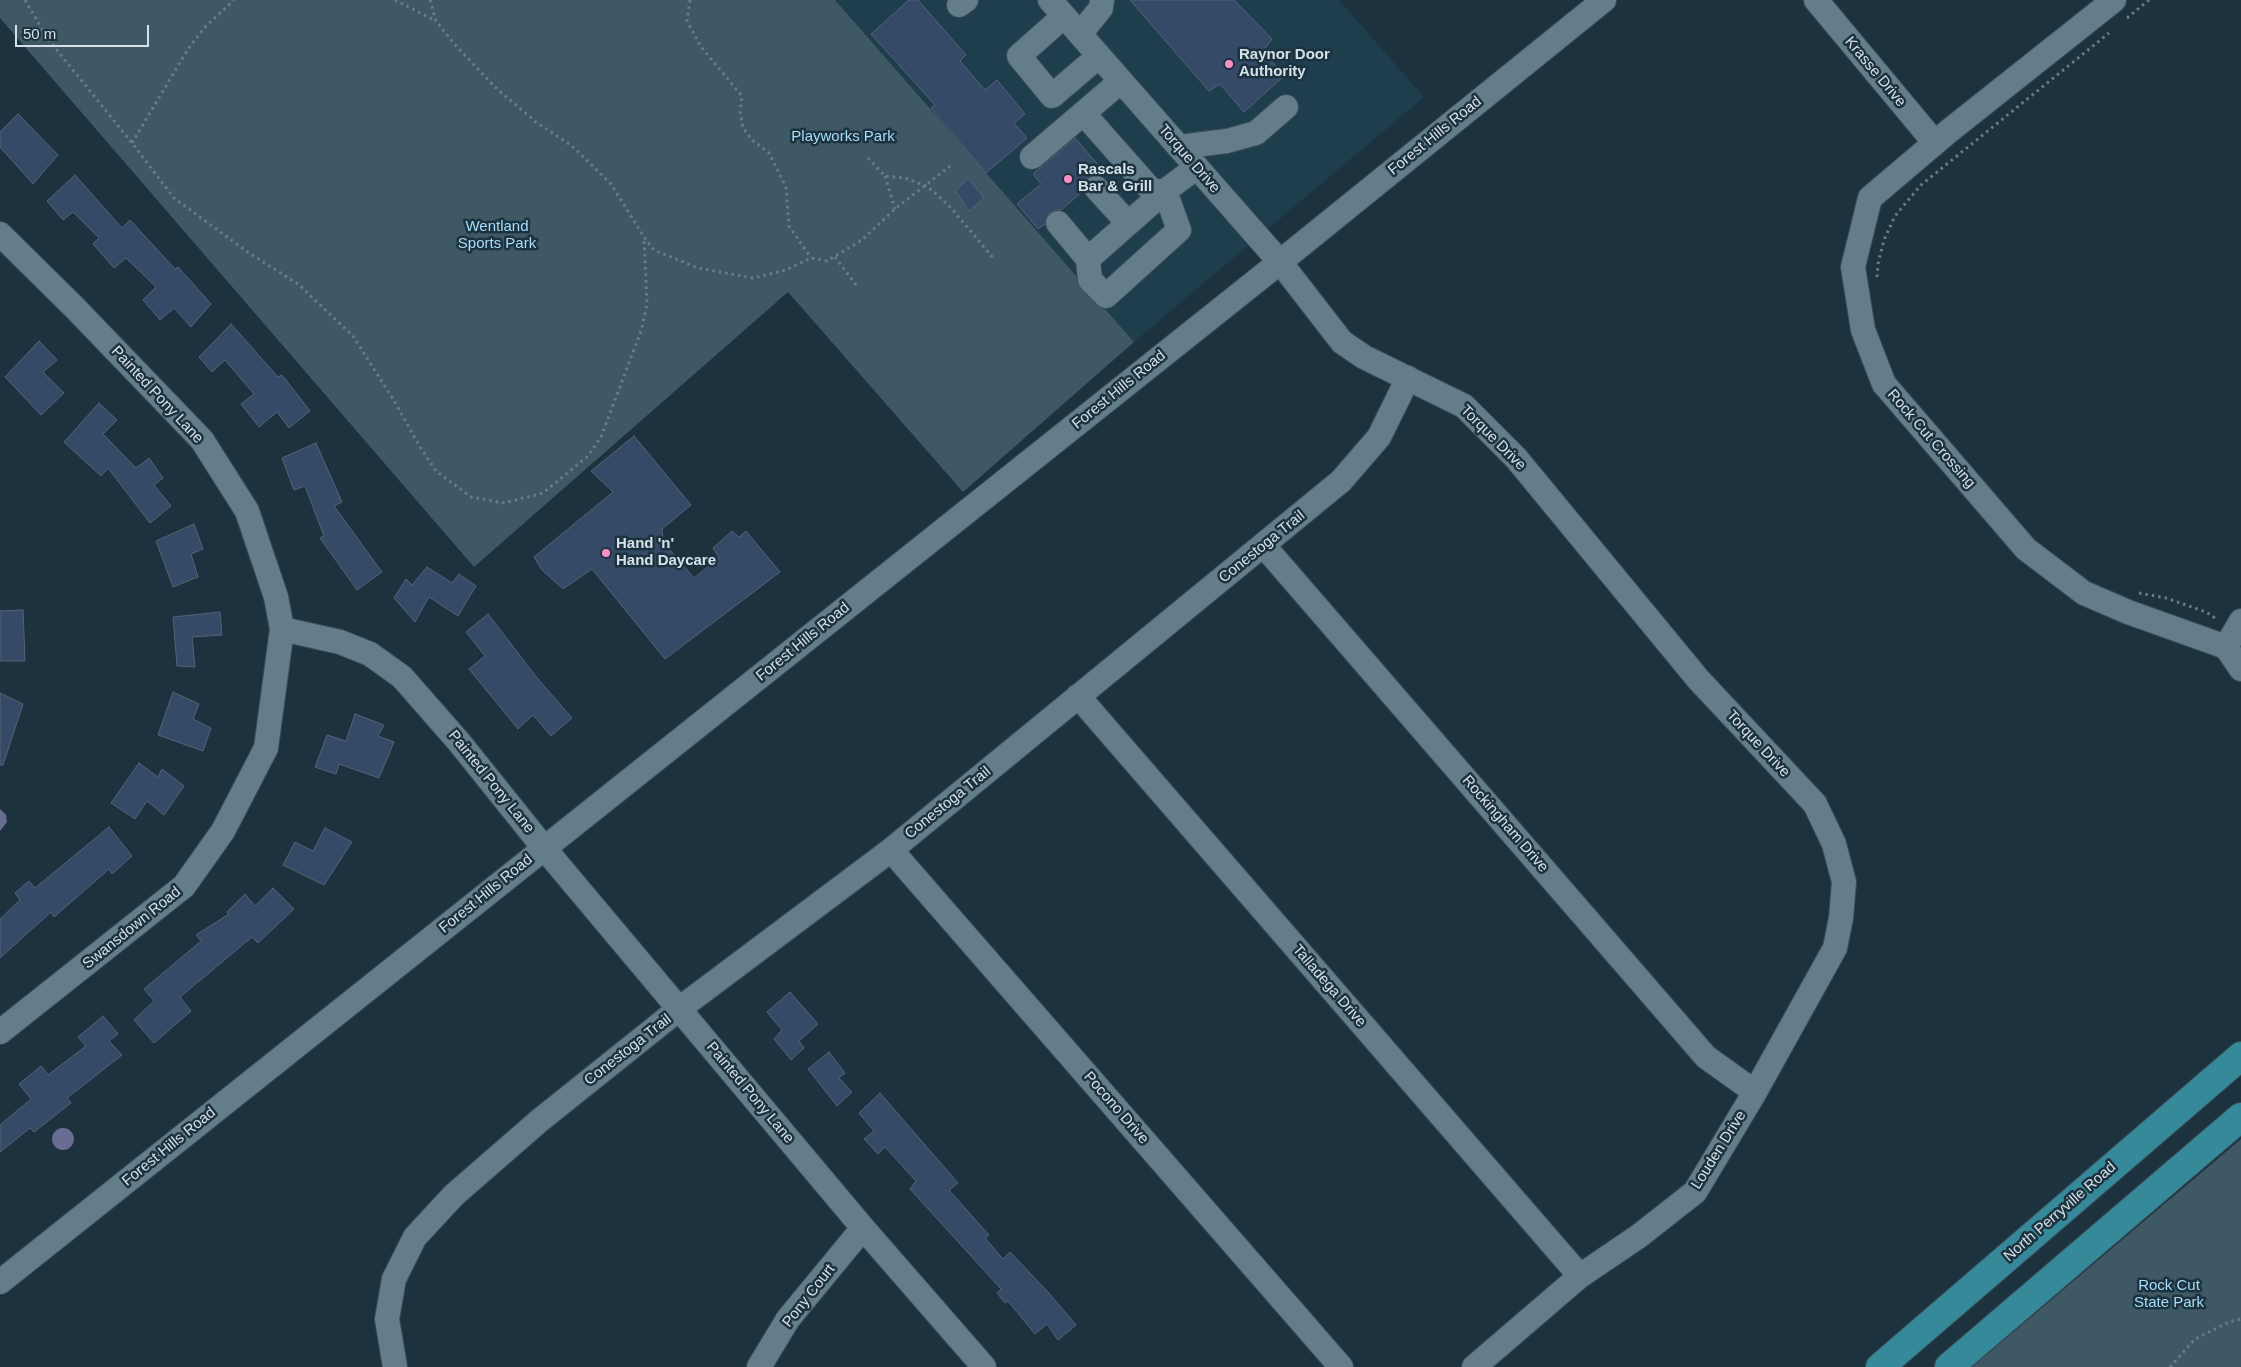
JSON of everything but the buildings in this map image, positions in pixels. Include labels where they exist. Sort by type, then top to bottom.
[{"type":"main road","name":"North Perryville Road","points":[[1880,1367],[2241,1056]]},
{"type":"main road","points":[[1948,1367],[2241,1117]]},
{"type":"street","points":[[1080,34],[1101,8],[1102,0]]},
{"type":"street","name":"Forest Hills Road","points":[[0,1282],[1280,262],[1604,0]]},
{"type":"street","name":"Krasse Drive","points":[[1816,0],[1935,143]]},
{"type":"street","points":[[1057,8],[1019,56],[1052,96],[1099,56]]},
{"type":"street","name":"Torque Drive","points":[[1057,8],[1280,262],[1342,342],[1364,357],[1464,406],[1516,458],[1698,679],[1815,804],[1834,844],[1844,882]]},
{"type":"street","name":"Rock Cut Crossing","points":[[2120,9],[1935,143],[1870,198],[1853,267],[1863,330],[1884,384],[2026,549],[2084,593],[2128,612],[2234,634]]},
{"type":"street","points":[[1032,157],[1121,81]]},
{"type":"street","points":[[1179,147],[1227,141],[1256,132],[1286,107]]},
{"type":"street","points":[[1084,114],[1152,191],[1165,191]]},
{"type":"street","points":[[1088,259],[1165,191],[1197,167]]},
{"type":"street","points":[[1096,188],[1128,224]]},
{"type":"street","points":[[1058,223],[1088,259],[1090,280],[1106,296],[1179,230],[1165,191]]},
{"type":"street","name":"Painted Pony Lane","points":[[0,234],[75,308],[202,440],[247,511],[276,597],[282,629],[340,642],[370,654],[402,677],[459,742],[544,848],[863,1228],[984,1367]]},
{"type":"street","name":"Conestoga Trail","points":[[395,1367],[387,1319],[394,1279],[415,1237],[454,1195],[539,1121],[679,1009],[891,850],[1264,546],[1348,474],[1379,438],[1408,378]]},
{"type":"street","name":"Rockingham Drive","points":[[1264,546],[1706,1056],[1755,1092]]},
{"type":"street","name":"Swansdown Road","points":[[0,1032],[184,886],[223,831],[266,748],[282,629]]},
{"type":"street","points":[[2234,634],[2241,669]]},
{"type":"street","name":"Talladega Drive","points":[[1078,696],[1580,1276]]},
{"type":"street","name":"Pocono Drive","points":[[891,850],[1341,1367]]},
{"type":"street","name":"Louden Drive","points":[[1474,1367],[1580,1276],[1639,1236],[1695,1192],[1755,1092],[1835,948],[1841,918],[1844,882]]},
{"type":"street","name":"Pony Court","points":[[759,1367],[788,1319],[863,1228]]},
{"type":"path","points":[[25,0],[48,39],[174,198],[249,253],[298,284],[352,336],[436,471],[471,497],[504,503],[543,493],[588,456],[601,437],[641,331],[647,304],[644,238]]},
{"type":"path","points":[[132,143],[188,49],[205,27],[234,0]]},
{"type":"path","points":[[395,0],[436,21]]},
{"type":"path","points":[[430,0],[436,21],[456,46],[497,89],[536,122],[572,146],[611,184],[644,238],[654,250],[689,264],[725,274],[753,278],[786,270],[811,258],[827,262],[862,240],[896,209],[950,166]]},
{"type":"path","points":[[690,0],[687,21],[701,47],[742,96],[740,112],[743,128],[752,140],[769,153],[786,187],[789,226],[811,258]]},
{"type":"path","points":[[2120,9],[2149,0]]},
{"type":"path","points":[[1877,280],[1878,264],[1884,240],[1895,216],[1921,185],[2111,31]]},
{"type":"path","points":[[868,158],[885,176],[896,209]]},
{"type":"path","points":[[885,176],[905,178],[926,186],[952,209],[994,259]]},
{"type":"path","points":[[835,256],[857,286]]},
{"type":"path","points":[[2132,591],[2166,598],[2206,612],[2234,634]]},
{"type":"path","points":[[2171,1367],[2195,1339],[2229,1322],[2241,1319]]},
{"type":"shaded area","points":[[835,0],[1339,0],[1424,97],[1134,342]]},
{"type":"shaded area","points":[[0,809],[6,815],[7,822],[0,831]]},
{"type":"shaded area","points":[[59,1128],[67,1128],[74,1135],[74,1143],[67,1150],[59,1150],[52,1143],[52,1135]]},
{"type":"green space","name":"Wentland Sports Park","points":[[0,0],[835,0],[1134,342],[963,492],[788,292],[474,567],[0,18]]},
{"type":"green space","name":"Rock Cut State Park","points":[[2241,1139],[2241,1367],[1972,1367]]},
{"type":"place","name":"Raynor Door Authority","points":[[1229,64]]},
{"type":"place","name":"Rascals Bar & Grill","points":[[1068,179]]},
{"type":"place","name":"Hand 'n' Hand Daycare","points":[[606,553]]},
{"type":"park label","name":"Playworks Park","points":[[843,137]]}]
